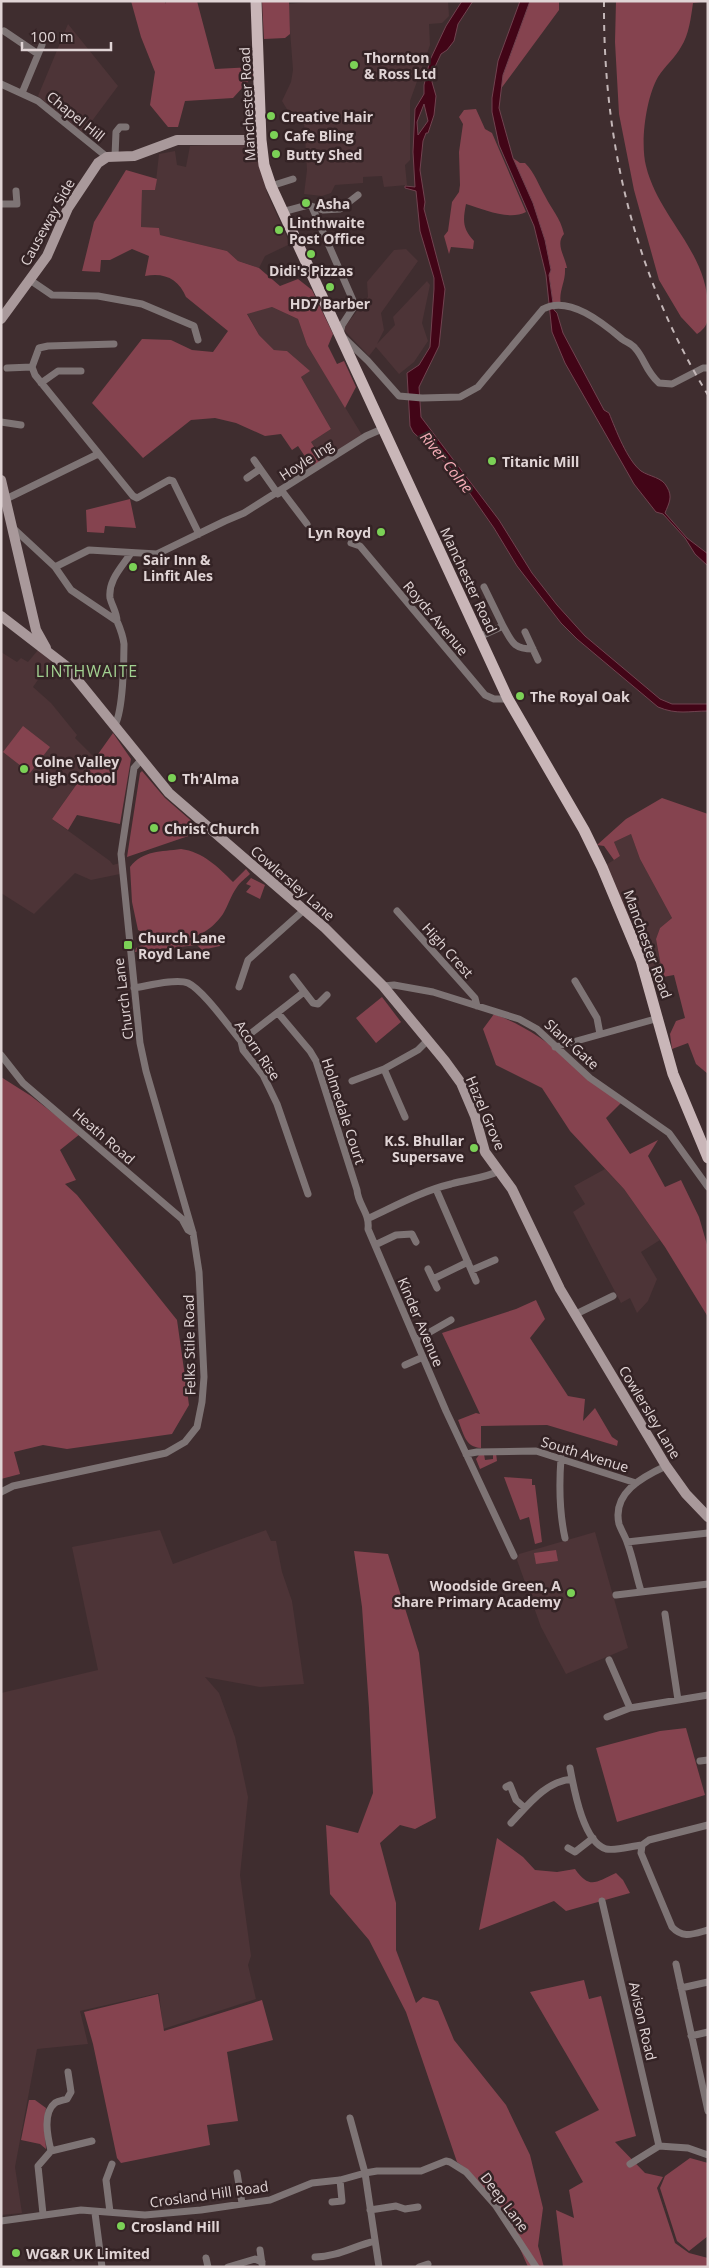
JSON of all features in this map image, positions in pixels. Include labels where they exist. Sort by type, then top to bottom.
[{"type":"main road","name":"Manchester Road","points":[[256,1],[261,140],[264,165],[271,186],[508,699],[584,830],[602,867],[641,960],[659,1018],[673,1074],[708,1158]]},
{"type":"street","points":[[4,31],[38,54]]},
{"type":"street","points":[[22,93],[42,45]]},
{"type":"street","name":"Chapel Hill","points":[[1,84],[38,101],[107,159]]},
{"type":"street","points":[[126,127],[120,127],[116,132],[107,159],[134,156],[176,140],[261,140]]},
{"type":"street","name":"Causeway Side","points":[[1,319],[47,256],[68,208],[107,159]]},
{"type":"street","points":[[271,186],[293,179]]},
{"type":"street","points":[[1,204],[17,207],[16,192]]},
{"type":"street","points":[[282,212],[308,205],[323,210],[340,209],[358,195]]},
{"type":"street","points":[[312,207],[355,305],[342,325],[340,334],[368,361],[398,396],[422,398],[460,397],[478,387],[542,309],[552,307],[572,308],[589,314],[635,348],[648,373],[659,383],[672,384],[703,368],[708,368]]},
{"type":"street","points":[[30,280],[52,295],[98,296],[142,304],[194,326],[198,340]]},
{"type":"street","points":[[32,367],[39,348],[48,346],[114,344]]},
{"type":"street","points":[[7,368],[32,367]]},
{"type":"street","points":[[32,367],[41,382],[98,454],[137,498],[169,480],[173,481],[199,534]]},
{"type":"street","points":[[41,382],[58,371],[81,371]]},
{"type":"street","points":[[1,422],[21,425]]},
{"type":"street","name":"Hoyle Ing","points":[[55,567],[89,550],[157,554],[244,513],[366,436],[382,429]]},
{"type":"street","points":[[4,496],[98,454]]},
{"type":"street","points":[[254,460],[307,524]]},
{"type":"street","points":[[247,478],[260,469]]},
{"type":"street","points":[[1,480],[36,630],[48,651]]},
{"type":"street","points":[[13,528],[55,567],[70,590],[118,621]]},
{"type":"street","name":"Royds Avenue","points":[[350,543],[360,546],[485,695],[494,699],[508,699]]},
{"type":"street","points":[[116,726],[121,693],[124,642],[110,592],[114,578],[131,553]]},
{"type":"street","points":[[484,586],[514,645],[520,649],[533,649]]},
{"type":"street","points":[[1,616],[48,651]]},
{"type":"street","points":[[479,637],[503,626]]},
{"type":"street","points":[[525,632],[538,660]]},
{"type":"street","name":"Cowlersley Lane","points":[[48,651],[75,676],[169,793],[304,910],[383,986]]},
{"type":"street","name":"Church Lane","points":[[141,760],[134,768],[121,854],[134,988],[140,1042],[146,1071],[193,1233]]},
{"type":"street","points":[[238,987],[248,960],[304,910]]},
{"type":"street","name":"High Crest","points":[[397,911],[475,998],[477,1006]]},
{"type":"street","points":[[293,977],[313,1003],[318,1004],[327,996]]},
{"type":"street","points":[[575,981],[596,1018],[600,1034]]},
{"type":"street","name":"Acorn Rise","points":[[134,988],[170,982],[187,983],[200,992],[241,1042],[242,1050],[263,1075],[277,1104],[308,1194]]},
{"type":"street","name":"Slant Gate","points":[[383,986],[394,985],[433,992],[520,1019],[537,1029],[590,1078],[669,1133],[708,1187]]},
{"type":"street","name":"Hazel Grove","points":[[383,986],[461,1083],[485,1152],[512,1189],[560,1289],[576,1314]]},
{"type":"street","points":[[241,1042],[304,992]]},
{"type":"street","name":"Holmedale Court","points":[[278,1013],[310,1051],[316,1061],[356,1190],[357,1199]]},
{"type":"street","points":[[555,1047],[659,1018]]},
{"type":"street","points":[[352,1081],[384,1069],[418,1050],[428,1040]]},
{"type":"street","name":"Heath Road","points":[[1,1055],[23,1083],[182,1219],[188,1230],[193,1233]]},
{"type":"street","points":[[384,1069],[405,1118]]},
{"type":"street","points":[[369,1218],[436,1189],[486,1177],[499,1171]]},
{"type":"street","points":[[436,1189],[476,1281]]},
{"type":"street","name":"Kinder Avenue","points":[[357,1199],[369,1218],[368,1229],[374,1245],[466,1454],[514,1556]]},
{"type":"street","name":"Felks Stile Road","points":[[1,1492],[13,1486],[166,1453],[185,1442],[197,1427],[204,1377],[199,1272],[193,1233]]},
{"type":"street","points":[[374,1245],[396,1235],[404,1234],[412,1234],[416,1242]]},
{"type":"street","points":[[472,1270],[494,1260]]},
{"type":"street","points":[[433,1279],[468,1262]]},
{"type":"street","points":[[428,1269],[437,1288]]},
{"type":"street","points":[[576,1314],[613,1296]]},
{"type":"street","points":[[604,1301],[609,1308]]},
{"type":"street","name":"Cowlersley Lane","points":[[576,1314],[666,1466],[686,1494],[707,1514]]},
{"type":"street","points":[[416,1340],[451,1320]]},
{"type":"street","points":[[405,1365],[423,1357]]},
{"type":"street","name":"South Avenue","points":[[466,1454],[477,1452],[536,1451],[636,1483]]},
{"type":"street","points":[[561,1458],[559,1482],[561,1518],[565,1538]]},
{"type":"street","points":[[641,1591],[627,1542],[619,1525],[618,1509],[625,1492],[645,1475],[666,1466]]},
{"type":"street","points":[[627,1542],[708,1533]]},
{"type":"street","points":[[616,1595],[708,1584]]},
{"type":"street","points":[[665,1614],[678,1700]]},
{"type":"street","points":[[609,1660],[630,1708]]},
{"type":"street","points":[[607,1716],[630,1708],[708,1695]]},
{"type":"street","points":[[570,1768],[582,1818],[592,1838],[605,1848],[613,1850],[627,1846],[642,1845],[649,1840],[708,1825]]},
{"type":"street","points":[[511,1823],[525,1808],[557,1781],[572,1779]]},
{"type":"street","points":[[506,1787],[510,1784],[516,1800],[525,1808]]},
{"type":"street","points":[[568,1848],[575,1852],[592,1838]]},
{"type":"street","points":[[642,1845],[641,1853],[672,1927],[677,1933],[685,1936],[708,1930]]},
{"type":"street","name":"Avison Road","points":[[602,1901],[659,2146]]},
{"type":"street","points":[[676,1964],[708,2111]]},
{"type":"street","points":[[681,1988],[708,1982]]},
{"type":"street","points":[[691,2036],[708,2032]]},
{"type":"street","points":[[51,2151],[47,2130],[50,2111],[55,2104],[67,2099],[71,2092],[68,2072]]},
{"type":"street","points":[[350,2118],[365,2173],[379,2267]]},
{"type":"street","points":[[43,2214],[38,2166],[51,2151],[92,2141]]},
{"type":"street","points":[[630,2164],[659,2146],[688,2148],[708,2155]]},
{"type":"street","name":"Crosland Hill Road","points":[[1,2221],[81,2210],[95,2213],[110,2212],[145,2215],[270,2200],[312,2183],[340,2180],[377,2171],[421,2171],[446,2161]]},
{"type":"street","name":"Deep Lane","points":[[446,2161],[466,2172],[496,2206],[536,2267]]},
{"type":"street","points":[[110,2212],[106,2180],[112,2164]]},
{"type":"street","points":[[237,2173],[242,2203]]},
{"type":"street","points":[[332,2202],[342,2201],[340,2180]]},
{"type":"street","points":[[370,2210],[396,2206],[405,2209],[418,2208]]},
{"type":"street","points":[[95,2213],[102,2267]]},
{"type":"street","points":[[315,2257],[330,2257],[362,2244],[375,2241]]},
{"type":"street","points":[[260,2250],[262,2265]]},
{"type":"street","points":[[206,2258],[208,2267]]},
{"type":"street","points":[[228,2267],[255,2259],[262,2265]]},
{"type":"street","points":[[419,2267],[428,2264]]},
{"type":"shaded area","points":[[131,1],[165,1],[165,4],[166,1],[197,1],[215,69],[253,67],[253,76],[233,98],[185,101],[178,127],[168,127],[150,105],[155,72],[141,37]]},
{"type":"shaded area","points":[[262,1],[289,1],[290,34],[285,38],[264,39]]},
{"type":"shaded area","points":[[318,1],[448,1],[449,16],[442,23],[429,24],[430,45],[410,101],[410,160],[405,165],[407,185],[384,187],[382,176],[363,177],[363,183],[335,185],[331,193],[322,196],[304,194],[307,170],[304,121],[291,116],[282,101],[291,82],[293,70],[288,4]]},
{"type":"shaded area","points":[[530,1],[559,1],[559,10],[500,90],[503,75]]},
{"type":"shaded area","points":[[616,1],[708,1],[693,3],[684,42],[658,77],[650,96],[644,133],[644,156],[652,185],[692,252],[706,288],[707,320],[703,329],[697,334],[681,317],[659,280],[634,190],[619,114],[615,42]]},
{"type":"shaded area","points":[[68,24],[118,86],[83,133],[38,96]]},
{"type":"shaded area","points":[[476,109],[485,129],[492,133],[526,212],[504,215],[466,204],[464,224],[474,241],[473,249],[451,247],[449,254],[444,236],[448,231],[452,202],[459,192],[460,185],[459,152],[463,124],[459,117],[464,110]]},
{"type":"shaded area","points":[[225,144],[256,146],[267,193],[290,244],[265,256],[259,268],[238,261],[227,251],[160,235],[141,227],[142,189],[155,190],[159,154],[175,151],[177,165],[186,167],[190,146]]},
{"type":"shaded area","points":[[513,158],[520,163],[525,163],[531,171],[558,218],[564,234],[561,238],[560,246],[567,268],[565,268],[561,291],[561,305],[553,304],[536,214]]},
{"type":"shaded area","points":[[126,170],[157,179],[155,190],[142,190],[141,227],[159,228],[160,235],[227,251],[238,261],[259,268],[280,286],[298,279],[312,290],[333,334],[328,346],[337,364],[344,361],[356,387],[345,408],[307,345],[298,319],[272,307],[247,314],[259,335],[274,350],[287,351],[310,371],[301,377],[331,429],[311,442],[323,460],[312,467],[298,446],[292,450],[281,434],[265,436],[236,423],[215,418],[191,420],[143,458],[92,403],[142,339],[171,340],[192,350],[213,352],[228,331],[186,297],[175,281],[158,275],[145,276],[149,256],[132,249],[110,260],[101,260],[100,272],[82,271],[94,222]]},
{"type":"shaded area","points":[[406,249],[418,261],[381,313],[384,330],[377,344],[395,325],[393,317],[427,281],[430,285],[422,323],[428,341],[414,362],[399,374],[376,347],[369,356],[343,329],[368,297],[367,282],[394,250]]},
{"type":"shaded area","points":[[272,307],[298,319],[307,345],[362,435],[324,460],[311,442],[331,429],[301,377],[309,371],[287,351],[274,350],[259,335],[247,313]]},
{"type":"shaded area","points":[[130,499],[136,528],[105,526],[104,533],[87,532],[86,510]]},
{"type":"shaded area","name":"Colne Valley High School","points":[[38,650],[51,661],[33,687],[51,703],[77,735],[75,738],[95,758],[52,819],[113,865],[120,863],[120,874],[91,880],[75,873],[34,914],[1,893],[1,652],[17,662],[21,658],[28,662]]},
{"type":"shaded area","points":[[23,726],[50,747],[30,773],[3,752]]},
{"type":"shaded area","points":[[113,733],[131,759],[120,824],[77,815],[68,830],[52,819]]},
{"type":"shaded area","points":[[142,771],[165,798],[203,831],[127,857],[140,773]]},
{"type":"shaded area","points":[[662,798],[708,814],[708,1074],[696,1064],[688,1043],[672,1049],[670,1034],[676,1021],[685,1018],[674,975],[663,977],[656,939],[660,928],[672,918],[640,859],[631,834],[614,842],[620,856],[614,860],[604,846],[597,845],[626,819]]},
{"type":"shaded area","points":[[631,834],[640,859],[672,918],[660,928],[656,939],[661,966],[649,970],[638,937],[606,865],[620,856],[614,842]]},
{"type":"shaded area","points":[[181,849],[203,857],[215,865],[233,882],[246,869],[250,874],[235,890],[223,914],[215,924],[195,936],[173,940],[150,935],[138,930],[132,902],[130,867],[141,857]]},
{"type":"shaded area","points":[[251,878],[265,885],[260,899],[246,892],[251,886],[246,884]]},
{"type":"shaded area","points":[[223,937],[220,946],[202,950],[197,945],[135,952],[136,948],[152,940],[173,943],[202,938]]},
{"type":"shaded area","points":[[382,997],[401,1022],[376,1043],[356,1018]]},
{"type":"shaded area","points":[[494,1014],[545,1041],[622,1102],[606,1118],[630,1154],[658,1140],[648,1156],[665,1187],[681,1180],[699,1217],[708,1248],[708,1317],[665,1247],[624,1189],[570,1131],[542,1088],[496,1065],[483,1029]]},
{"type":"shaded area","points":[[1,1077],[31,1096],[80,1134],[60,1150],[76,1180],[65,1184],[77,1195],[177,1320],[189,1405],[172,1434],[67,1449],[43,1445],[14,1452],[20,1474],[1,1479]]},
{"type":"shaded area","points":[[605,1169],[624,1189],[660,1240],[641,1252],[657,1279],[648,1301],[637,1313],[630,1298],[621,1303],[573,1212],[585,1204],[574,1186]]},
{"type":"shaded area","points":[[536,1300],[545,1319],[530,1338],[568,1396],[585,1399],[583,1421],[595,1408],[612,1437],[618,1441],[617,1446],[547,1425],[481,1426],[481,1448],[472,1445],[466,1439],[458,1420],[476,1413],[480,1414],[442,1333],[516,1309]]},
{"type":"shaded area","points":[[496,1453],[497,1461],[480,1469],[476,1459],[479,1455],[484,1454],[485,1460],[493,1459],[493,1454]]},
{"type":"shaded area","points":[[504,1477],[532,1479],[532,1485],[535,1485],[542,1542],[535,1544],[529,1517],[520,1520]]},
{"type":"shaded area","points":[[160,1530],[173,1564],[266,1530],[271,1541],[276,1541],[282,1572],[292,1601],[304,1684],[260,1687],[205,1677],[219,1693],[235,1737],[248,1797],[240,1875],[251,1956],[248,1965],[256,1999],[163,2029],[159,1993],[80,2011],[88,2044],[37,2049],[15,2167],[22,2213],[1,2215],[1,1693],[98,1670],[72,1547]]},
{"type":"shaded area","name":"Woodside Green, A Share Primary Academy","points":[[595,1532],[628,1648],[566,1674],[541,1627],[517,1560],[519,1554]]},
{"type":"shaded area","points":[[556,1550],[558,1561],[536,1564],[534,1553]]},
{"type":"shaded area","points":[[354,1551],[388,1554],[419,1653],[436,1818],[415,1829],[400,1825],[380,1843],[396,1903],[396,1950],[416,2003],[423,1997],[438,2001],[454,2040],[506,2105],[530,2155],[543,2208],[538,2246],[544,2267],[528,2267],[504,2212],[468,2170],[457,2162],[406,2012],[369,1940],[330,1894],[326,1825],[358,1833],[373,1793],[362,1607]]},
{"type":"shaded area","points":[[686,1728],[705,1795],[617,1822],[596,1748],[660,1731]]},
{"type":"shaded area","points":[[497,1838],[523,1857],[535,1870],[557,1872],[575,1869],[580,1876],[589,1882],[598,1881],[616,1873],[623,1880],[630,1893],[566,1911],[554,1901],[479,1930]]},
{"type":"shaded area","points":[[584,1980],[589,1999],[601,1996],[636,2136],[615,2142],[645,2173],[663,2177],[657,2188],[675,2243],[689,2253],[708,2258],[708,2267],[563,2267],[556,2210],[574,2218],[569,2190],[583,2182],[555,2132],[599,2110],[530,1992]]},
{"type":"shaded area","points":[[158,1994],[164,2031],[262,2000],[273,2040],[227,2052],[238,2121],[207,2125],[210,2145],[121,2163],[117,2158],[93,2044],[84,2012]]},
{"type":"shaded area","points":[[29,2100],[35,2100],[46,2108],[44,2121],[46,2149],[40,2144],[21,2140]]},
{"type":"shaded area","points":[[690,2158],[708,2163],[708,2236],[689,2251],[677,2241],[660,2188],[665,2176]]},
{"type":"water","name":"River Colne","points":[[462,1],[473,1],[458,24],[454,41],[441,54],[433,71],[432,82],[436,96],[434,115],[423,141],[420,170],[425,202],[424,209],[445,289],[439,346],[419,387],[421,417],[499,520],[532,573],[585,636],[660,699],[672,704],[708,704],[708,711],[677,712],[658,707],[577,639],[561,623],[517,566],[494,528],[455,472],[413,432],[410,426],[407,373],[419,365],[430,347],[434,278],[420,231],[416,191],[405,188],[405,186],[415,187],[413,152],[415,109],[424,94],[424,85],[430,60],[446,26]],"holes":[[[424,104],[428,121],[418,135],[417,122]]]},
{"type":"water","points":[[520,1],[530,1],[503,75],[499,108],[513,158],[533,203],[545,240],[551,270],[549,275],[554,310],[557,313],[563,333],[604,410],[609,413],[631,460],[641,471],[659,479],[665,484],[670,497],[665,513],[687,538],[708,554],[708,566],[695,554],[685,538],[663,514],[656,512],[634,484],[565,363],[552,332],[546,275],[534,226],[499,145],[492,112],[492,98],[498,61]]},
{"type":"railway","points":[[604,1],[609,105],[617,156],[628,205],[642,254],[660,302],[682,349],[708,395]]},
{"type":"place","name":"Thornton & Ross Ltd","points":[[354,65]]},
{"type":"place","name":"Creative Hair","points":[[271,116]]},
{"type":"place","name":"Cafe Bling","points":[[274,135]]},
{"type":"place","name":"Butty Shed","points":[[276,154]]},
{"type":"place","name":"Asha","points":[[306,203]]},
{"type":"place","name":"Linthwaite Post Office","points":[[279,230]]},
{"type":"place","name":"Didi's Pizzas","points":[[311,254]]},
{"type":"place","name":"HD7 Barber","points":[[330,287]]},
{"type":"place","name":"Titanic Mill","points":[[492,461]]},
{"type":"place","name":"Lyn Royd","points":[[381,532]]},
{"type":"place","name":"Sair Inn & Linfit Ales","points":[[133,567]]},
{"type":"place","name":"The Royal Oak","points":[[520,696]]},
{"type":"place","name":"Colne Valley High School","points":[[24,769]]},
{"type":"place","name":"Th'Alma","points":[[172,778]]},
{"type":"place","name":"Christ Church","points":[[154,828]]},
{"type":"place","name":"Church Lane Royd Lane","points":[[128,945]]},
{"type":"place","name":"K.S. Bhullar Supersave","points":[[474,1148]]},
{"type":"place","name":"Woodside Green, A Share Primary Academy","points":[[571,1593]]},
{"type":"place","name":"Crosland Hill","points":[[121,2226]]},
{"type":"place","name":"WG&R UK Limited","points":[[16,2253]]},
{"type":"district","name":"LINTHWAITE","points":[[87,671]]}]
